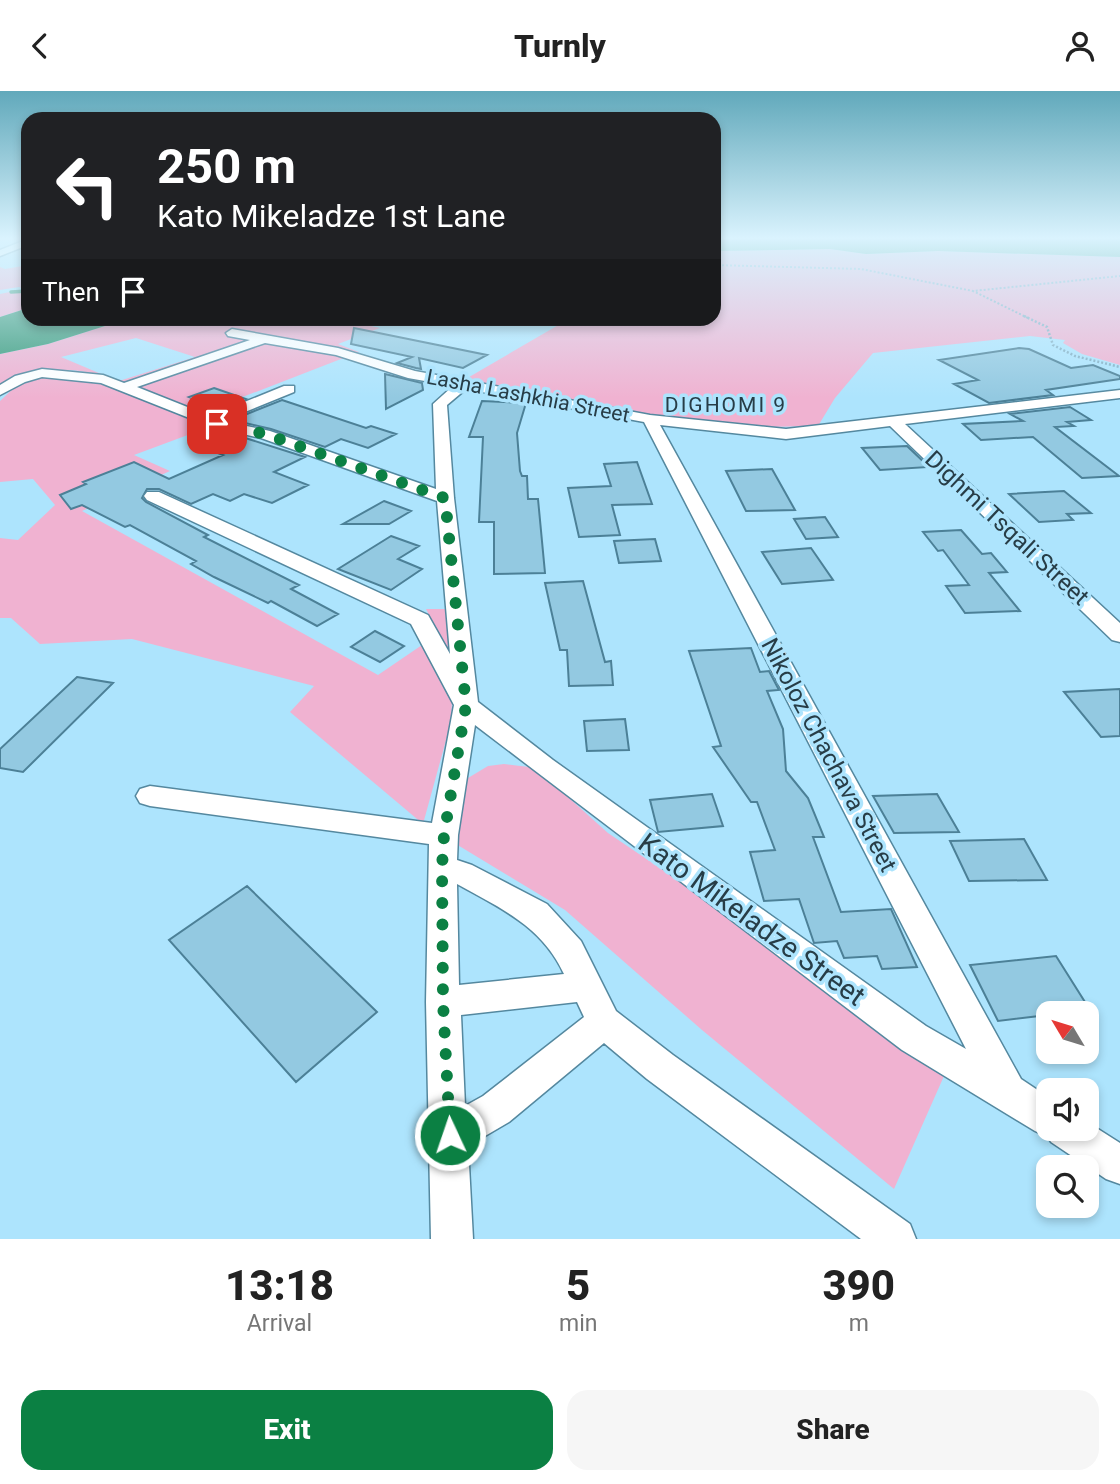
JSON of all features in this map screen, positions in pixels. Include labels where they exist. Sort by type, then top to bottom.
[{"type":"street","name":"Lasha Lashkhia Street","points":[[232,333],[338,352],[413,375],[650,419],[786,434],[1120,394]]},
{"type":"street","points":[[125,387],[267,338]]},
{"type":"street","points":[[0,391],[28,376],[53,373],[86,376],[125,387],[209,421],[265,434],[445,498]]},
{"type":"street","points":[[452,1239],[443,1002],[443,851],[466,705],[445,498],[440,404],[464,384]]},
{"type":"street","points":[[209,421],[289,389]]},
{"type":"street","points":[[1097,398],[1120,411]]},
{"type":"street","name":"Nikoloz Chachava Street","points":[[650,419],[1008,1092]]},
{"type":"street","name":"Dighmi Tsqali Street","points":[[893,421],[1120,635]]},
{"type":"street","points":[[153,496],[420,620],[466,705]]},
{"type":"street","name":"Kato Mikeladze Street","points":[[466,705],[544,767],[914,1038],[1036,1110]]},
{"type":"street","points":[[150,796],[443,851],[463,873],[536,913],[570,951],[604,1022],[671,1075],[895,1239]]},
{"type":"street","points":[[443,1002],[587,986]]},
{"type":"street","points":[[450,1135],[496,1109],[604,1022]]},
{"type":"street","points":[[1083,1141],[1120,1165]]},
{"type":"path","points":[[973,291],[977,291]]},
{"type":"path","points":[[973,291],[1047,327],[1053,345],[1075,356],[1120,367]]},
{"type":"shaded area","points":[[21,291],[21,310],[0,317],[0,294]]},
{"type":"shaded area","points":[[721,291],[1120,291],[1120,365],[1082,354],[1063,343],[1065,340],[1030,336],[873,353],[835,398],[818,426],[764,427],[644,416],[464,380],[557,326],[721,326]]},
{"type":"shaded area","points":[[21,310],[21,326],[105,326],[48,344],[0,354],[0,317]]},
{"type":"shaded area","points":[[105,326],[380,328],[338,344],[359,352],[204,412],[119,381],[195,357],[136,338],[61,357],[106,376],[76,371],[52,371],[0,386],[0,354],[48,344]]},
{"type":"shaded area","points":[[41,375],[100,381],[212,426],[134,455],[170,471],[82,511],[378,675],[422,645],[452,700],[451,722],[423,824],[290,712],[314,686],[132,639],[40,644],[11,618],[0,618],[0,538],[18,540],[55,505],[33,479],[0,482],[0,401],[17,385]]},
{"type":"shaded area","points":[[426,609],[450,609],[455,667]]},
{"type":"shaded area","points":[[504,764],[529,767],[540,772],[608,833],[900,1040],[944,1076],[894,1189],[702,1030],[565,910],[451,841],[468,778],[488,766]]},
{"type":"building","points":[[354,328],[487,355],[463,368],[419,358],[421,369],[416,368],[397,363],[412,357],[351,344]]},
{"type":"building","points":[[1019,348],[1029,349],[1071,368],[1093,365],[1120,376],[1120,379],[1046,390],[1053,395],[989,403],[954,384],[978,380],[939,360]]},
{"type":"building","points":[[385,374],[422,383],[423,390],[386,409]]},
{"type":"building","points":[[214,388],[246,399],[221,409],[189,397]]},
{"type":"building","points":[[282,400],[366,428],[371,426],[396,434],[368,448],[341,439],[325,447],[271,429],[232,420]]},
{"type":"building","points":[[482,401],[526,403],[517,433],[520,471],[522,476],[527,476],[528,499],[538,499],[545,573],[494,574],[494,522],[479,522],[483,437],[469,437]]},
{"type":"building","points":[[1070,407],[1091,420],[1067,422],[1074,426],[1055,427],[1119,476],[1082,478],[1033,437],[981,440],[963,424],[1023,421],[1010,414]]},
{"type":"building","points":[[236,435],[305,457],[274,472],[308,485],[272,503],[244,494],[230,501],[213,494],[191,504],[159,489],[147,489],[142,498],[208,535],[204,537],[299,585],[291,589],[338,614],[317,626],[271,601],[268,603],[214,577],[191,564],[196,561],[130,525],[125,527],[82,505],[71,509],[60,495],[86,484],[83,482],[134,462],[169,479],[223,455],[205,448]]},
{"type":"building","points":[[907,446],[929,467],[880,470],[862,448]]},
{"type":"building","points":[[637,462],[652,504],[612,505],[620,535],[579,537],[568,488],[611,486],[604,464]]},
{"type":"building","points":[[772,469],[795,510],[746,511],[726,471]]},
{"type":"building","points":[[1064,491],[1091,513],[1067,514],[1073,520],[1039,522],[1009,494]]},
{"type":"building","points":[[384,501],[411,511],[389,524],[343,524]]},
{"type":"building","points":[[825,517],[838,537],[806,539],[794,519]]},
{"type":"building","points":[[961,530],[982,554],[991,553],[1007,572],[989,573],[1020,611],[965,613],[946,586],[969,585],[943,550],[938,551],[923,532]]},
{"type":"building","points":[[391,536],[419,546],[398,559],[422,569],[391,590],[338,569]]},
{"type":"building","points":[[655,539],[661,561],[619,563],[614,541]]},
{"type":"building","points":[[811,548],[833,580],[782,584],[762,552]]},
{"type":"building","points":[[583,581],[605,662],[611,661],[613,685],[569,686],[567,650],[560,650],[545,583]]},
{"type":"building","points":[[375,631],[404,646],[380,662],[351,647]]},
{"type":"building","points":[[751,648],[760,672],[769,671],[779,690],[767,691],[783,729],[786,771],[808,798],[824,837],[813,837],[841,912],[891,909],[917,967],[882,969],[877,956],[844,958],[837,941],[814,943],[799,899],[764,901],[750,852],[775,850],[757,802],[751,802],[713,747],[721,746],[689,651]]},
{"type":"building","points":[[77,677],[113,683],[23,772],[0,768],[0,749]]},
{"type":"building","points":[[1120,689],[1120,736],[1101,737],[1064,692]]},
{"type":"building","points":[[625,719],[629,750],[587,751],[584,721]]},
{"type":"building","points":[[712,794],[723,826],[658,832],[650,800]]},
{"type":"building","points":[[937,794],[959,832],[894,833],[873,796]]},
{"type":"building","points":[[1024,839],[1047,880],[969,881],[950,841]]},
{"type":"building","points":[[247,886],[377,1012],[296,1082],[169,940]]},
{"type":"building","points":[[1056,956],[1084,1001],[1036,1001],[1036,1016],[998,1021],[970,965]]},
{"type":"waterway","points":[[11,292],[21,291]]},
{"type":"district","name":"DIGHOMI 9","points":[[726,405]]},
{"type":"route","points":[[217,424],[265,434],[445,498],[466,705],[444,835],[442,867],[443,1002],[450,1135]]}]
